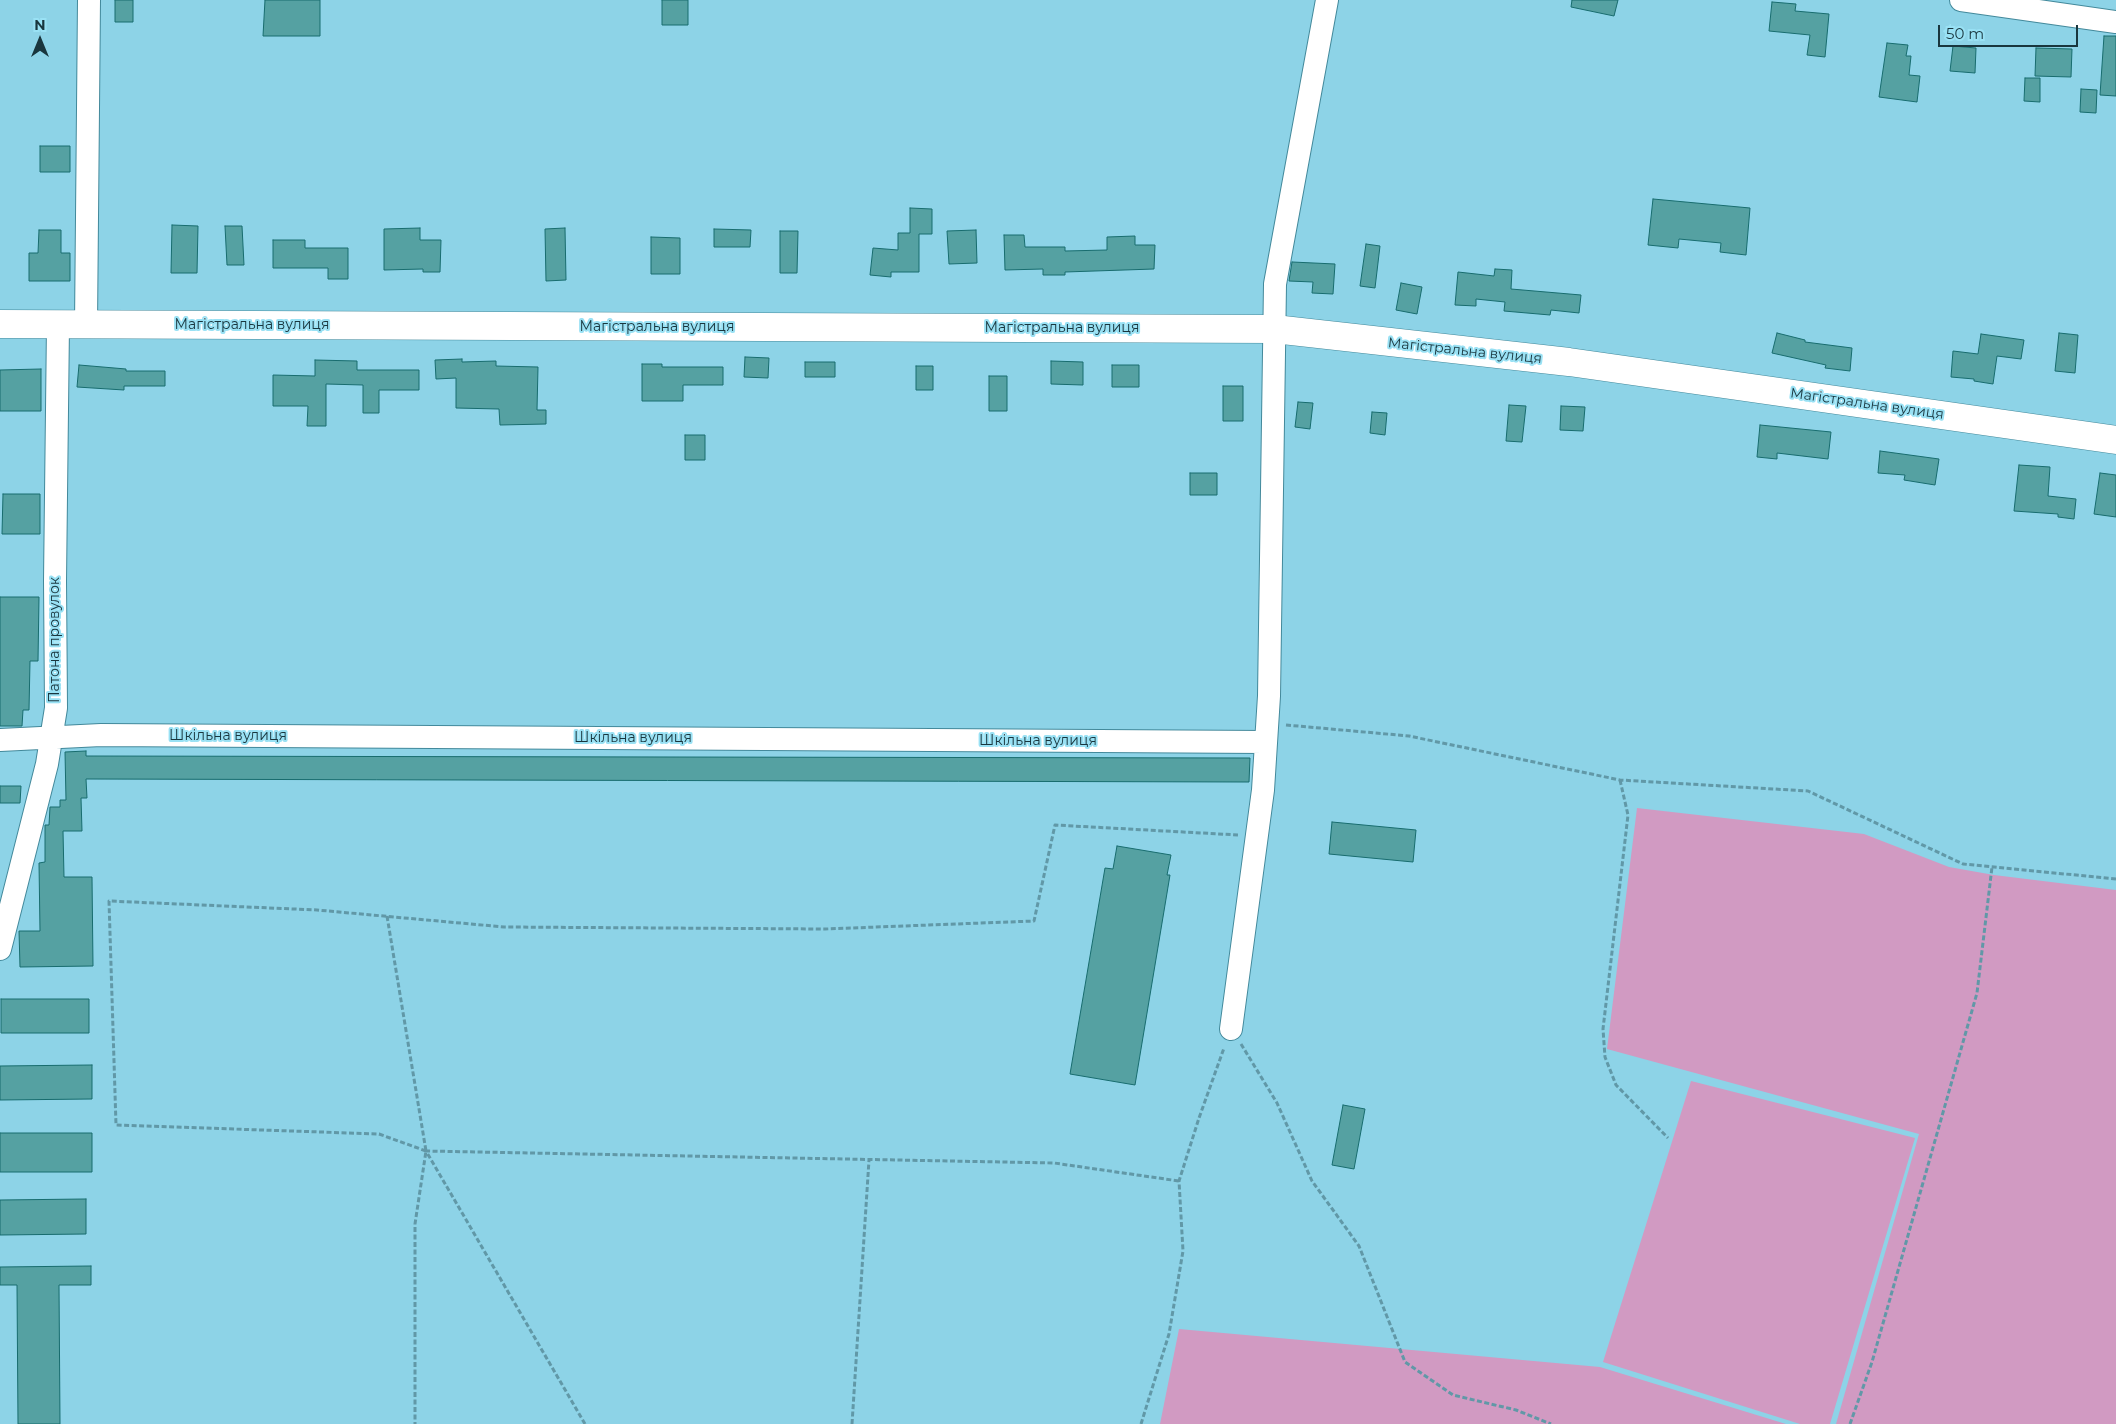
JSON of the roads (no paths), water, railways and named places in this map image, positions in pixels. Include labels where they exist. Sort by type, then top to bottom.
[{"type":"main road","name":"Магістральна вулиця","points":[[0,324],[1274,329],[1578,364],[2116,440]]},
{"type":"street","points":[[86,325],[89,0]]},
{"type":"street","points":[[1232,1029],[1263,790],[1271,653],[1275,284],[1294,191],[1327,0]]},
{"type":"street","points":[[1961,0],[2116,22]]},
{"type":"street","name":"Патона провулок","points":[[0,949],[52,737],[56,691],[55,581],[58,324]]},
{"type":"street","name":"Шкільна вулиця","points":[[0,740],[111,735],[1266,733]]}]
